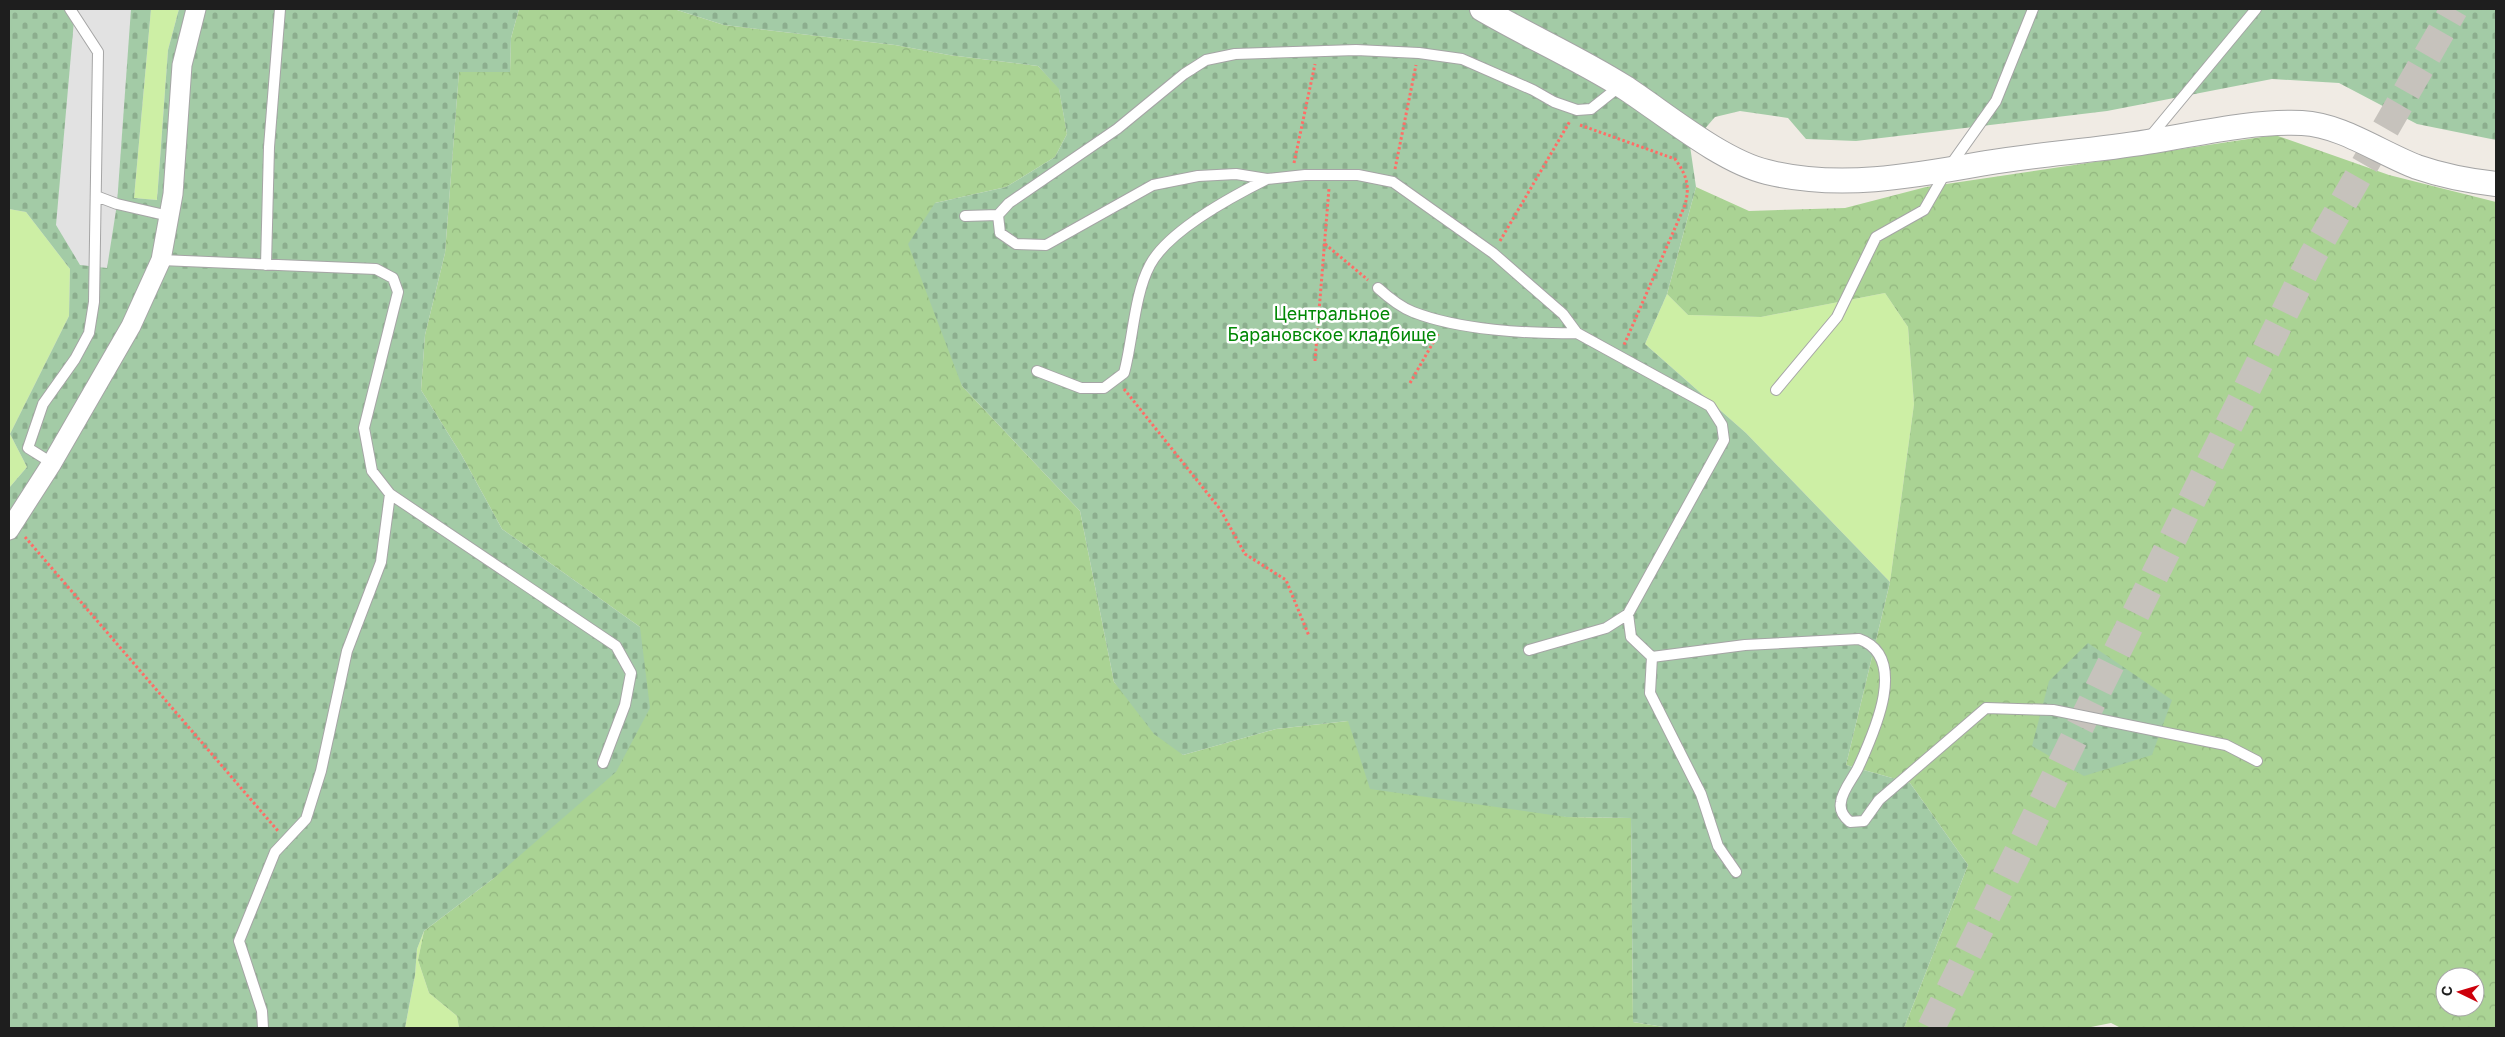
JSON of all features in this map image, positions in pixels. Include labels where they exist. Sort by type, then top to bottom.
[{"type":"street","points":[[11,527],[52,463],[131,326],[161,260],[173,194],[182,65],[196,9]]},
{"type":"street","points":[[1482,9],[1621,85],[1731,158],[1764,172],[1801,179],[1849,181],[1896,178],[2146,142],[2258,123],[2305,123],[2338,132],[2418,167],[2469,180],[2496,184]]},
{"type":"lane","points":[[52,463],[28,448],[43,404],[75,359],[89,333],[94,302],[98,52],[70,9]]},
{"type":"lane","points":[[266,265],[269,147],[280,9]]},
{"type":"lane","points":[[1776,390],[1837,318],[1876,237],[1924,210],[1947,170],[1996,100],[2033,9]]},
{"type":"lane","points":[[2146,142],[2256,9]]},
{"type":"lane","points":[[965,216],[998,215],[1009,203],[1117,129],[1184,74],[1206,60],[1235,54],[1419,52],[1462,59],[1533,90],[1554,102],[1576,110],[1591,109],[1621,85]]},
{"type":"lane","points":[[998,215],[1000,233],[1016,244],[1046,245],[1154,185],[1198,176],[1236,174],[1267,180]]},
{"type":"lane","points":[[1037,371],[1081,388],[1104,388],[1124,373],[1136,308],[1150,264],[1173,238],[1232,196],[1267,180],[1291,176],[1358,175],[1393,182],[1493,253],[1563,314],[1577,333],[1619,358],[1710,406],[1722,425],[1724,440],[1628,614],[1606,628],[1529,650]]},
{"type":"lane","points":[[96,196],[117,204],[169,216]]},
{"type":"lane","points":[[161,260],[376,269],[393,278],[398,292],[364,428],[372,471],[390,494],[616,646],[631,674],[625,705],[603,763]]},
{"type":"lane","points":[[1378,288],[1392,301],[1412,312],[1445,322],[1530,332],[1577,333]]},
{"type":"lane","points":[[263,1028],[262,1011],[239,941],[275,852],[306,819],[321,771],[347,651],[381,562],[390,494]]},
{"type":"lane","points":[[1628,614],[1631,637],[1652,657],[1650,693],[1701,794],[1718,846],[1736,872]]},
{"type":"lane","points":[[1652,657],[1744,645],[1860,639],[1870,643],[1883,658],[1884,686],[1881,710],[1858,767],[1841,802],[1842,815],[1850,822],[1864,821],[1879,800],[1986,708],[2053,710],[2226,745],[2257,761]]},
{"type":"path","points":[[1291,176],[1318,52]]},
{"type":"path","points":[[1393,182],[1419,52]]},
{"type":"path","points":[[1493,253],[1576,110]]},
{"type":"path","points":[[1570,122],[1675,159],[1684,172],[1689,190],[1686,205],[1619,358]]},
{"type":"path","points":[[1314,361],[1330,175]]},
{"type":"path","points":[[1324,244],[1378,288]]},
{"type":"path","points":[[1410,383],[1445,322]]},
{"type":"path","points":[[1116,379],[1220,509],[1245,554],[1286,580],[1309,636]]},
{"type":"path","points":[[11,527],[285,840]]},
{"type":"green space","points":[[9,9],[151,9],[134,198],[157,200],[168,50],[179,9],[519,9],[511,38],[510,72],[459,72],[445,253],[425,335],[421,390],[461,454],[502,529],[640,627],[650,708],[616,772],[494,878],[424,931],[417,949],[415,975],[405,1028],[9,1028],[9,488],[27,467],[10,434],[69,316],[70,269],[26,212],[9,209]]},
{"type":"green space","points":[[151,9],[179,9],[168,50],[157,200],[134,198]]},
{"type":"green space","points":[[519,9],[674,9],[724,25],[895,45],[949,55],[1038,66],[1059,88],[1067,134],[1055,157],[1006,187],[935,203],[962,386],[1080,511],[1114,682],[1183,755],[1276,729],[1348,721],[1566,817],[1631,818],[1633,1022],[1670,1028],[459,1028],[457,1016],[429,993],[418,960],[424,931],[494,878],[640,627],[502,529],[461,454],[421,390],[425,335],[445,253],[459,71],[510,72],[511,38]]},
{"type":"green space","name":"Центральное Барановское кладбище","points":[[674,9],[2496,9],[2496,140],[2417,124],[2339,83],[2272,79],[2107,111],[1856,141],[1806,139],[1788,118],[1740,111],[1715,117],[1690,146],[1696,187],[1667,294],[1645,344],[1746,433],[1890,582],[1846,765],[1910,783],[1968,865],[1904,1028],[1670,1028],[1633,1022],[1631,818],[1566,817],[1370,789],[1348,721],[1276,729],[1183,755],[1154,734],[1114,682],[1080,511],[962,386],[908,244],[935,203],[1006,187],[1055,157],[1067,134],[1059,89],[1038,66],[949,55],[895,45],[724,25]]},
{"type":"green space","points":[[2275,135],[2389,175],[2496,202],[2496,1028],[2121,1028],[2111,1023],[2086,1028],[1904,1028],[1968,865],[1910,783],[1846,765],[1890,582],[1914,404],[1908,327],[1885,293],[1761,317],[1688,315],[1667,294],[1696,187],[1749,211],[1845,208],[1926,187]]},
{"type":"green space","points":[[9,209],[26,212],[70,269],[69,316],[10,434],[27,467],[9,488]]},
{"type":"green space","points":[[1885,293],[1908,327],[1914,404],[1890,582],[1746,433],[1645,344],[1667,294],[1688,315],[1761,317]]},
{"type":"green space","points":[[2088,643],[2172,700],[2152,755],[2084,776],[2032,746],[2049,681]]},
{"type":"green space","points":[[424,931],[418,960],[429,993],[457,1016],[459,1028],[405,1028],[415,975],[417,949]]},
{"type":"shaded area","points":[[75,9],[131,9],[117,204],[107,268],[80,265],[56,225]]},
{"type":"tunnel","points":[[1931,1028],[2312,257],[2454,9]]}]
